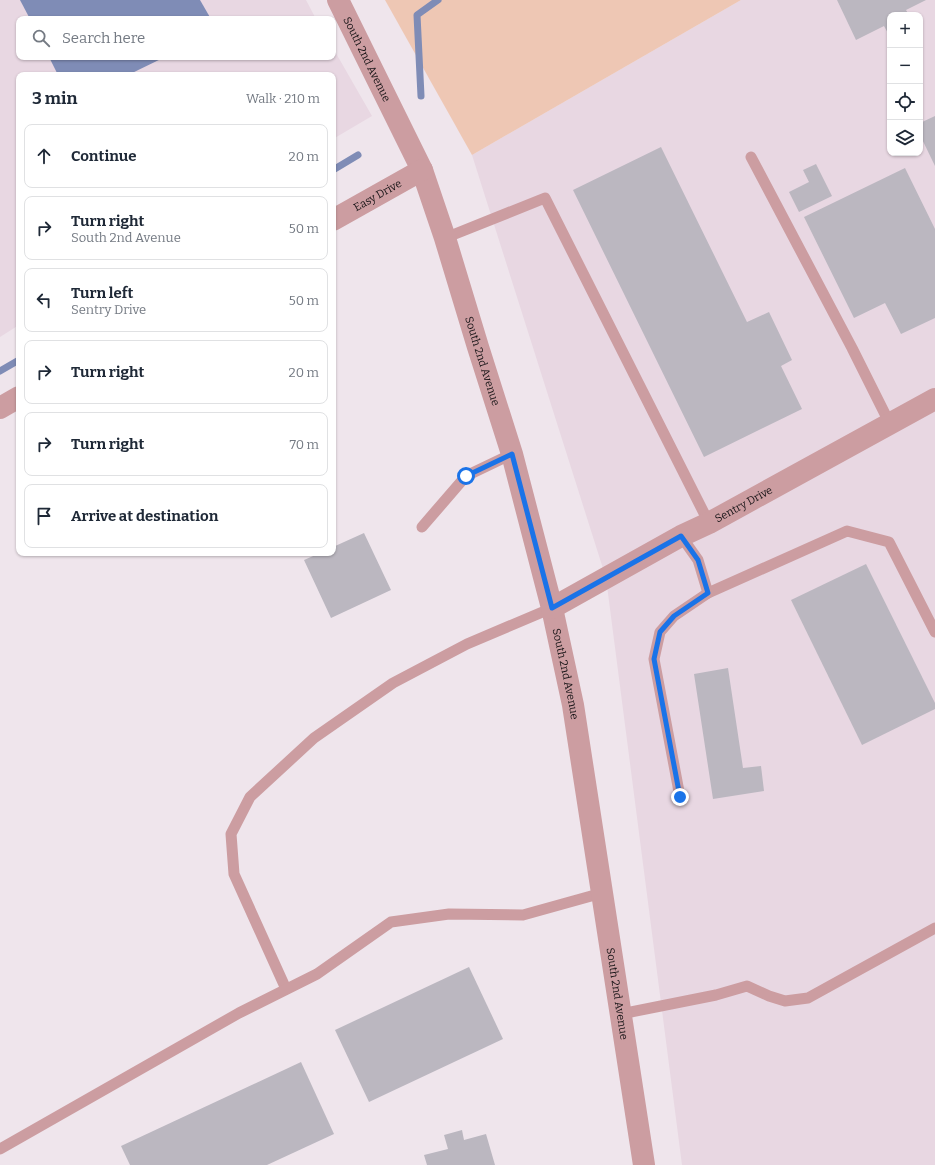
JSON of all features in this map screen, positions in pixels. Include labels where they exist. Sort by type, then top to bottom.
[{"type":"street","name":"South 2nd Avenue","points":[[338,0],[422,170],[445,238],[512,454],[552,608],[573,705],[644,1165]]},
{"type":"street","name":"Easy Drive","points":[[336,218],[422,170]]},
{"type":"street","points":[[0,408],[16,399]]},
{"type":"street","name":"Sentry Drive","points":[[552,608],[681,536],[709,523],[935,400]]},
{"type":"lane","points":[[751,157],[852,348],[890,424]]},
{"type":"lane","points":[[445,238],[545,198],[709,523]]},
{"type":"lane","points":[[422,527],[466,476],[512,454]]},
{"type":"lane","points":[[680,797],[654,659],[660,632],[674,616],[708,593],[847,531],[889,542],[935,632]]},
{"type":"lane","points":[[681,536],[698,560],[708,593]]},
{"type":"lane","points":[[286,989],[234,874],[231,834],[250,797],[314,738],[393,683],[467,644],[552,608]]},
{"type":"lane","points":[[0,1149],[239,1013],[316,974],[391,922],[449,914],[523,915],[602,893]]},
{"type":"lane","points":[[621,1014],[691,1000],[747,986],[769,996],[785,1001],[808,998],[935,928]]},
{"type":"shaded area","points":[[0,0],[306,0],[314,16],[16,16],[16,60],[336,60],[336,53],[372,116],[336,137],[336,72],[16,72],[16,327],[0,337]]},
{"type":"shaded area","points":[[385,0],[741,0],[472,155]]},
{"type":"shaded area","points":[[741,0],[935,0],[935,1165],[682,1165],[606,578],[472,155]]},
{"type":"water","points":[[20,0],[200,0],[209,16],[28,16]]},
{"type":"water","points":[[50,60],[159,60],[134,72],[56,72]]},
{"type":"building","points":[[837,0],[926,0],[906,10],[907,12],[887,12],[887,32],[884,26],[856,40]]},
{"type":"building","points":[[935,116],[935,166],[923,141],[923,122]]},
{"type":"building","points":[[661,147],[747,322],[769,312],[792,360],[781,366],[802,409],[704,457],[573,190]]},
{"type":"building","points":[[816,164],[832,196],[799,212],[789,192],[809,182],[803,170]]},
{"type":"building","points":[[905,168],[935,229],[935,318],[901,334],[885,303],[854,318],[804,217]]},
{"type":"building","points":[[364,533],[391,590],[331,618],[304,560],[313,556],[336,556],[336,546]]},
{"type":"building","points":[[866,564],[935,703],[935,709],[862,745],[791,600]]},
{"type":"building","points":[[728,668],[743,768],[761,766],[764,791],[713,799],[694,674]]},
{"type":"building","points":[[469,967],[503,1039],[369,1102],[335,1030]]},
{"type":"building","points":[[301,1062],[334,1134],[267,1165],[130,1165],[121,1146]]},
{"type":"building","points":[[462,1130],[464,1140],[486,1134],[495,1165],[427,1165],[424,1155],[448,1149],[444,1135]]},
{"type":"waterway","points":[[421,96],[417,15],[438,0]]},
{"type":"waterway","points":[[336,168],[358,155]]},
{"type":"waterway","points":[[0,371],[16,362]]},
{"type":"route","points":[[466,476],[512,454],[552,608],[681,536],[698,560],[708,593],[674,616],[660,632],[654,659],[680,797]]}]
